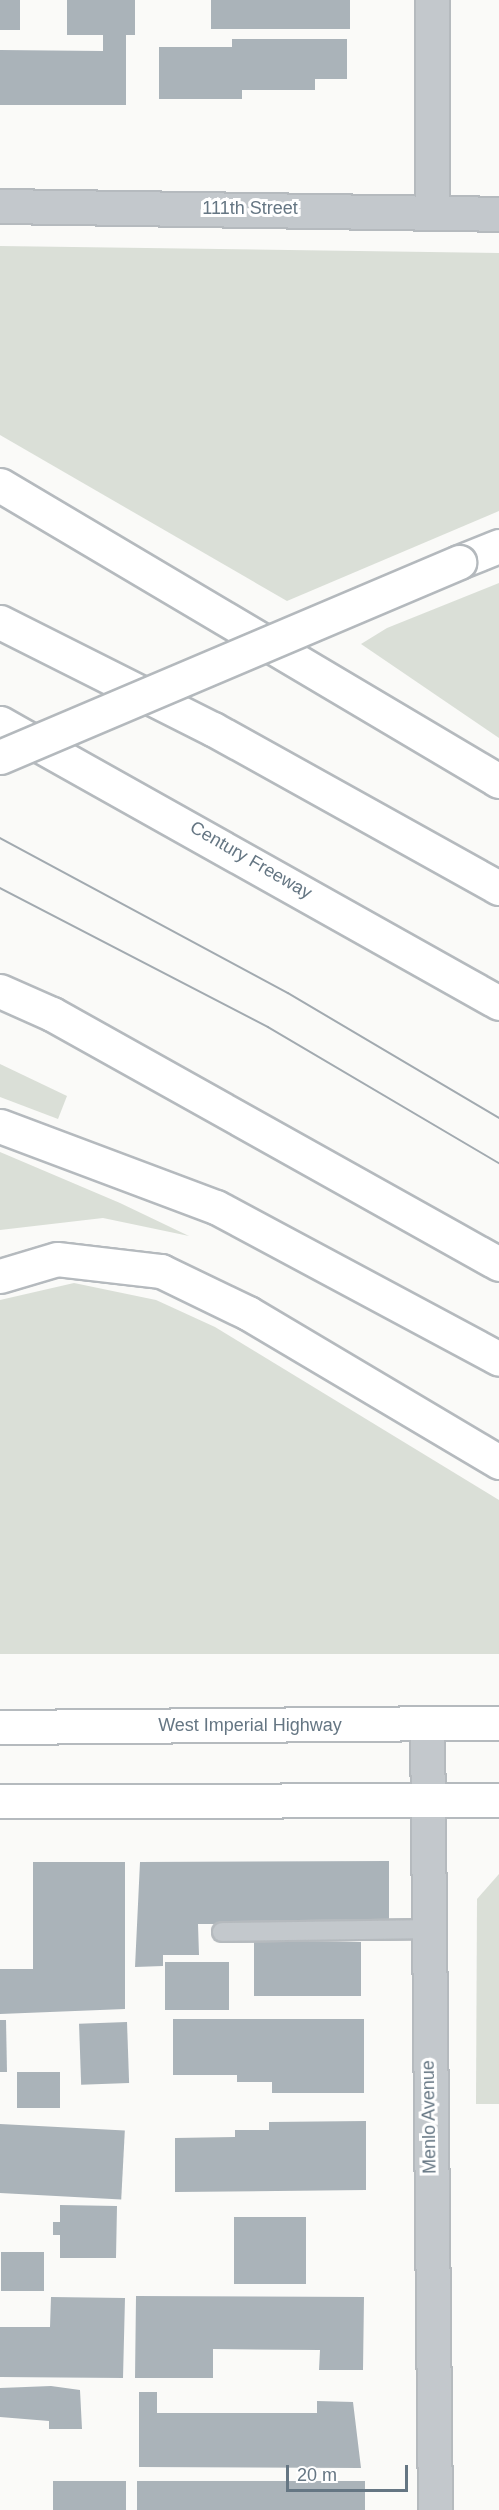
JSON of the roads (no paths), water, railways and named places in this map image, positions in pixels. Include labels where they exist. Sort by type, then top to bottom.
[{"type":"main road","points":[[0,485],[499,781]]},
{"type":"main road","points":[[0,757],[499,546]]},
{"type":"main road","points":[[0,622],[213,729],[499,888]]},
{"type":"main road","name":"Century Freeway","points":[[0,723],[499,1003]]},
{"type":"main road","points":[[0,991],[52,1014],[499,1264]]},
{"type":"main road","points":[[0,1126],[216,1207],[499,1359]]},
{"type":"main road","points":[[0,1276],[57,1259],[161,1271],[248,1313],[499,1462]]},
{"type":"main road","name":"West Imperial Highway","points":[[0,1727],[499,1723]]},
{"type":"main road","points":[[0,1801],[499,1800]]},
{"type":"street","points":[[432,0],[432,210]]},
{"type":"street","name":"111th Street","points":[[0,206],[432,210],[499,214]]},
{"type":"street","name":"Menlo Avenue","points":[[427,1724],[424,1800],[435,2510]]},
{"type":"lane","points":[[222,1932],[427,1929]]},
{"type":"tram line","points":[[0,838],[288,993],[499,1118]]},
{"type":"tram line","points":[[0,888],[268,1027],[499,1163]]}]
